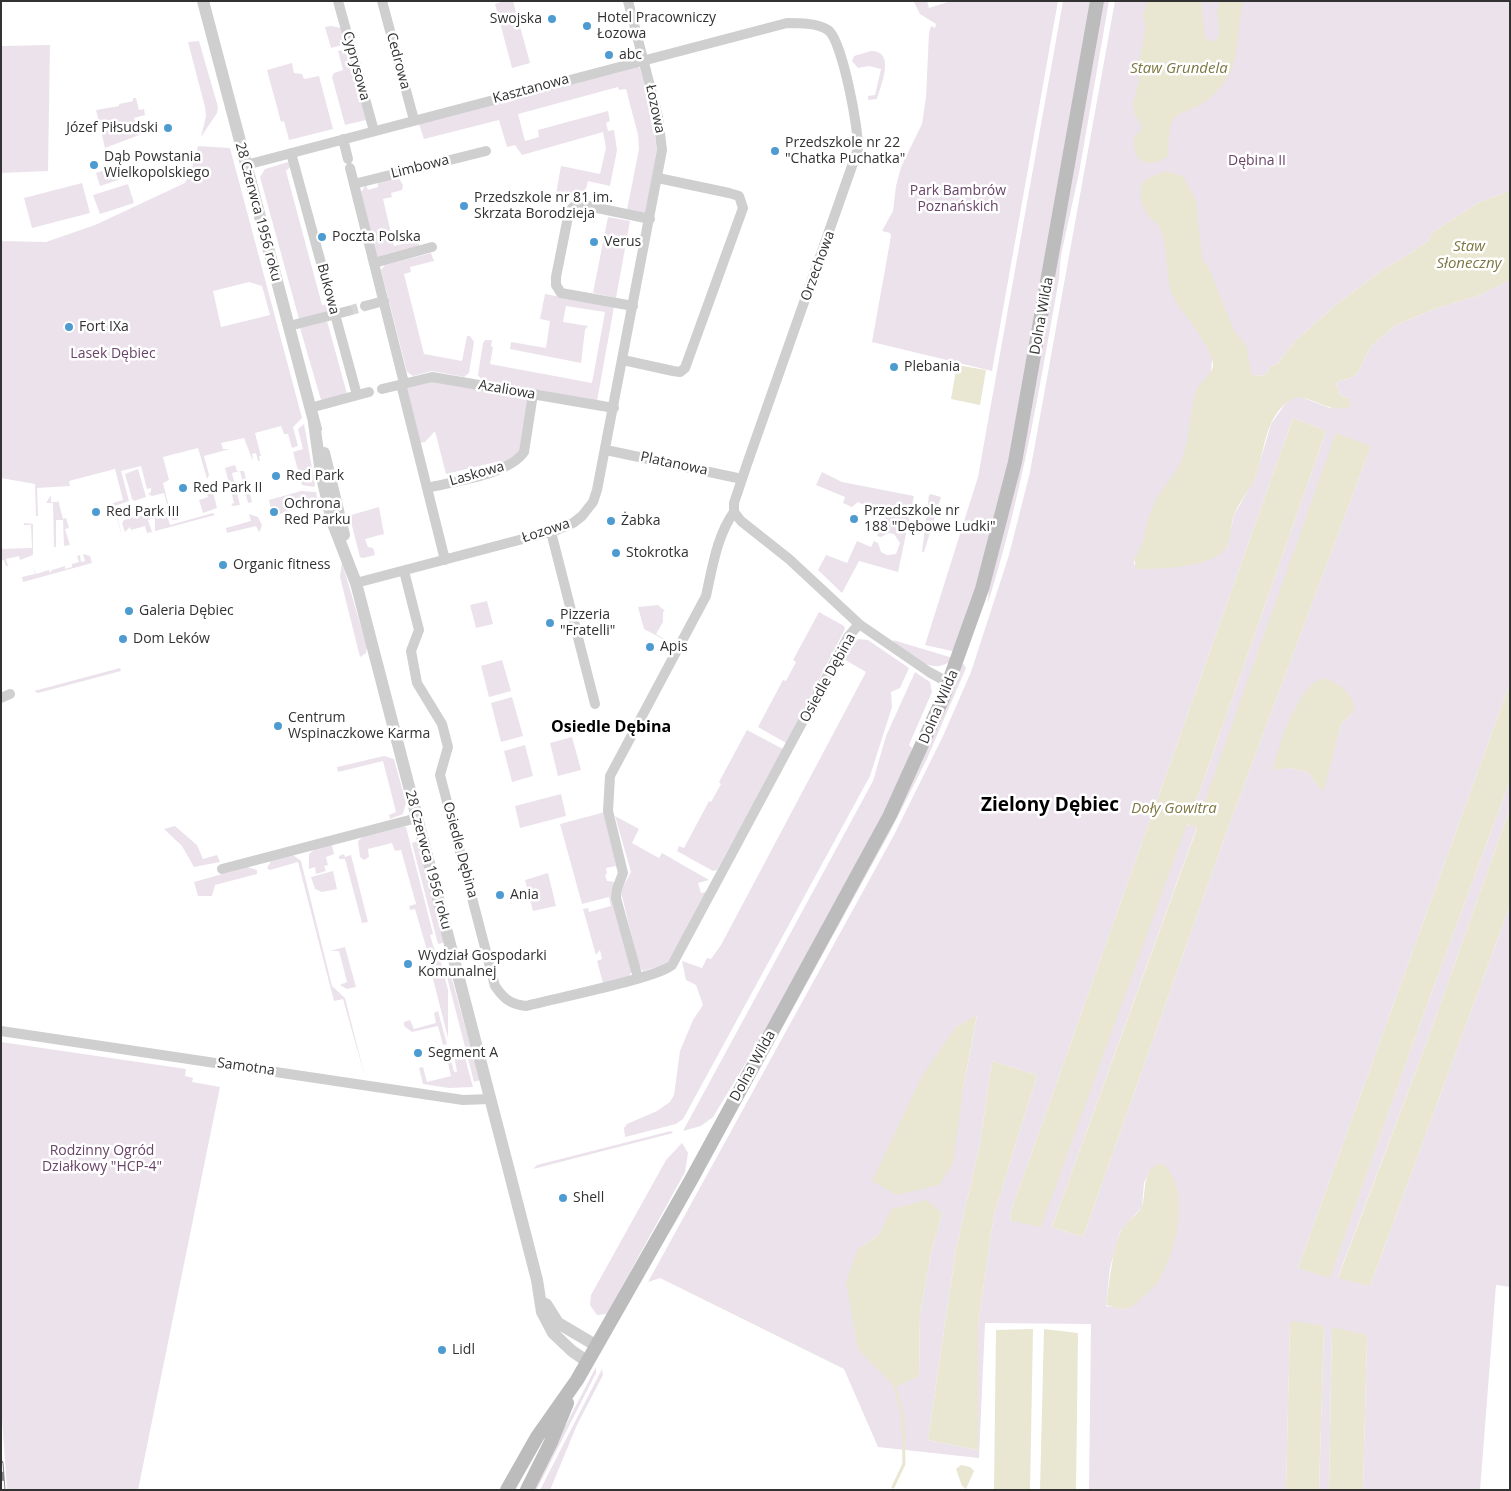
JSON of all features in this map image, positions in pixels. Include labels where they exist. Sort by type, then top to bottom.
[{"type":"main road","name":"Dolna Wilda","points":[[597,1346],[691,1180],[890,815],[920,753],[970,628],[990,563],[1015,462],[1097,1]]},
{"type":"main road","points":[[507,1490],[537,1437],[575,1384],[597,1346]]},
{"type":"main road","points":[[527,1490],[551,1442],[575,1384]]},
{"type":"street","name":"28 Czerwca 1956 roku","points":[[203,1],[314,423],[320,473],[332,521],[348,557],[356,583],[537,1280],[542,1312],[551,1330],[572,1352],[588,1362]]},
{"type":"street","name":"Cyprysowa","points":[[338,1],[374,131]]},
{"type":"street","name":"Cedrowa","points":[[382,1],[414,120]]},
{"type":"street","name":"Łozowa","points":[[356,583],[551,532],[573,523],[590,508],[598,490],[662,150],[661,130],[628,1]]},
{"type":"street","name":"Kasztanowa","points":[[246,165],[643,59],[787,23],[818,26]]},
{"type":"street","name":"Orzechowa","points":[[734,512],[734,503],[742,479],[858,149],[856,118],[837,43],[834,35],[818,26]]},
{"type":"street","points":[[343,139],[446,560]]},
{"type":"street","name":"Limbowa","points":[[354,184],[486,151]]},
{"type":"street","name":"Bukowa","points":[[291,153],[357,395]]},
{"type":"street","points":[[623,360],[680,372],[685,368],[743,208],[739,196],[658,178]]},
{"type":"street","points":[[633,306],[561,293],[556,286],[556,277],[569,212],[573,207],[583,205],[650,219]]},
{"type":"street","points":[[374,263],[432,247]]},
{"type":"street","points":[[366,306],[384,301]]},
{"type":"street","points":[[289,326],[348,311]]},
{"type":"street","name":"Azaliowa","points":[[382,389],[432,377],[614,408]]},
{"type":"street","points":[[310,408],[369,392]]},
{"type":"street","name":"Laskowa","points":[[428,488],[504,468],[518,460],[524,452],[533,394]]},
{"type":"street","name":"Platanowa","points":[[606,450],[742,479]]},
{"type":"street","points":[[638,978],[616,898],[617,889],[623,874],[608,811],[610,776],[706,596],[713,563],[724,531],[734,512],[741,521],[789,559],[859,624],[935,676],[949,683]]},
{"type":"street","points":[[551,532],[594,704]]},
{"type":"street","name":"Osiedle Dębina","points":[[404,570],[419,630],[411,651],[412,663],[417,683],[442,724],[448,747],[440,775],[496,986],[504,999],[514,1005],[526,1006],[638,978],[658,972],[672,965],[846,641],[859,624]]},
{"type":"street","points":[[222,868],[417,818]]},
{"type":"street","name":"Samotna","points":[[1,1031],[454,1098],[490,1099]]},
{"type":"street","name":"28 Czerwca 1956 roku","points":[[537,1280],[546,1304],[555,1320],[597,1346]]},
{"type":"green space","points":[[513,1],[530,63],[512,68],[495,4]]},
{"type":"green space","name":"Park Bambrów Poznańskich","points":[[927,1],[929,8],[951,1],[1058,1],[992,371],[872,342],[891,236],[890,233],[882,231],[893,211],[896,186],[901,167],[922,124],[926,97],[929,33],[931,26],[935,28],[936,24],[920,14],[914,2]]},
{"type":"green space","points":[[1063,1],[1092,1],[1015,437],[989,549],[956,652],[925,645],[978,477]]},
{"type":"green space","points":[[1102,1],[1109,1],[1079,173],[1061,255],[1059,279],[1037,402],[1011,522],[988,603],[989,585]]},
{"type":"green space","name":"Dębina II","points":[[1115,1],[1510,1],[1510,191],[1478,203],[1433,232],[1428,241],[1381,271],[1337,304],[1295,341],[1278,363],[1270,367],[1267,373],[1262,376],[1252,375],[1248,360],[1212,360],[1208,413],[1140,551],[1134,558],[1134,565],[1227,547],[1234,515],[1255,478],[1271,424],[1291,398],[1301,397],[1330,408],[1349,398],[1341,396],[1336,384],[1338,381],[1348,379],[1357,374],[1371,346],[1396,325],[1437,308],[1477,296],[1510,280],[1510,683],[1298,1268],[1330,1277],[1418,1029],[1510,780],[1510,808],[1431,1031],[1338,1277],[1370,1286],[1510,905],[1510,1287],[1496,1285],[1480,1490],[1363,1490],[1367,1335],[1332,1328],[1329,1490],[1319,1490],[1324,1326],[1290,1324],[1286,1490],[1089,1490],[1091,1324],[985,1323],[979,1458],[878,1447],[844,1369],[660,1278],[648,1282],[894,835],[943,736],[971,672],[1009,555],[1030,472]],"holes":[[[1293,418],[1326,431],[1193,810],[1201,812],[1371,446],[1229,825],[1083,1237],[1052,1227],[1197,827],[1186,824],[1011,1221],[1010,1214]],[[1354,711],[1341,724],[1333,753],[1319,788],[1308,772],[1290,768]],[[977,1016],[963,1089],[956,1027]],[[992,1061],[1037,1075],[994,1214],[978,1324],[978,1450],[928,1440],[956,1249],[980,1144]],[[1149,1172],[1125,1309],[1106,1306],[1110,1268],[1120,1232],[1142,1207],[1144,1183]],[[942,1213],[931,1253],[920,1314],[919,1376],[858,1249],[880,1234]]]},
{"type":"green space","points":[[325,27],[341,28],[345,44],[331,48]]},
{"type":"green space","points":[[199,41],[218,107],[217,113],[201,137],[206,116],[205,107],[188,42]]},
{"type":"green space","points":[[50,45],[48,171],[1,173],[1,46]]},
{"type":"green space","points":[[346,49],[366,120],[345,125],[332,77],[334,73],[343,70],[338,51]]},
{"type":"green space","points":[[871,51],[879,52],[883,57],[885,70],[877,99],[868,100],[868,96],[875,95],[881,69],[869,66],[858,68],[852,61],[854,56]]},
{"type":"green space","points":[[292,63],[294,73],[302,74],[304,79],[319,76],[333,129],[289,140],[284,121],[281,122],[267,70]]},
{"type":"green space","points":[[637,66],[640,68],[652,113],[657,150],[645,214],[627,210],[639,149],[638,135],[626,89],[619,90],[618,87],[518,114],[525,141],[539,137],[538,130],[608,111],[610,121],[606,123],[608,131],[614,130],[617,150],[610,186],[588,181],[583,200],[556,194],[561,166],[600,174],[606,148],[603,132],[522,155],[515,145],[507,147],[499,120],[424,139],[419,124]]},
{"type":"green space","points":[[133,98],[136,98],[139,110],[144,109],[145,115],[134,118],[139,135],[105,148],[96,110],[119,106],[119,104],[133,101]]},
{"type":"green space","name":"Lasek Dębiec","points":[[198,146],[230,148],[302,418],[293,427],[298,446],[292,448],[288,434],[284,434],[281,426],[255,433],[261,456],[259,456],[260,461],[258,461],[256,453],[252,454],[252,459],[244,438],[221,443],[223,449],[230,449],[204,456],[209,475],[207,479],[198,448],[163,457],[169,480],[163,483],[169,507],[175,506],[179,519],[174,520],[171,519],[164,493],[152,496],[148,494],[151,492],[151,488],[147,489],[141,466],[121,471],[129,501],[115,506],[122,537],[113,503],[123,500],[115,469],[69,481],[70,486],[37,488],[38,516],[36,516],[35,484],[1,478],[1,241],[46,242],[95,225],[185,183],[191,171]],"holes":[[[249,282],[262,286],[270,315],[221,327],[213,291]]]},
{"type":"green space","points":[[288,162],[291,166],[286,171],[322,305],[329,304],[330,307],[327,312],[299,319],[260,177],[265,169]]},
{"type":"green space","points":[[120,165],[124,178],[100,186],[96,173]]},
{"type":"green space","points":[[398,177],[403,185],[402,190],[391,193],[392,197],[383,199],[394,246],[419,240],[419,248],[380,258],[377,257],[361,192],[366,185],[368,190],[378,187],[378,182]]},
{"type":"green space","points":[[82,183],[90,213],[32,228],[24,198]]},
{"type":"green space","points":[[128,184],[134,203],[100,214],[93,195]]},
{"type":"green space","points":[[608,217],[630,221],[616,298],[593,293]]},
{"type":"green space","points":[[431,253],[434,261],[410,267],[411,272],[404,274],[424,354],[462,361],[467,336],[470,336],[474,342],[469,373],[464,377],[432,371],[413,376],[407,372],[381,270],[385,265]]},
{"type":"green space","points":[[545,294],[614,307],[597,401],[482,380],[478,375],[483,343],[485,340],[492,340],[491,346],[493,347],[490,364],[592,383],[605,312],[566,306],[563,322],[588,326],[585,330],[581,363],[510,349],[511,342],[546,348],[550,321],[540,319]]},
{"type":"green space","points":[[327,321],[347,394],[321,400],[300,328]]},
{"type":"green space","points":[[432,380],[529,396],[520,452],[502,466],[500,461],[446,474],[435,431],[425,442],[419,443],[404,385]]},
{"type":"green space","points":[[304,424],[314,487],[302,485],[293,452],[303,449],[298,429]]},
{"type":"green space","points":[[235,465],[237,471],[240,471],[232,473],[240,505],[233,506],[231,504],[234,503],[225,468]]},
{"type":"green space","points":[[138,469],[146,497],[134,501],[125,474]]},
{"type":"green space","points":[[240,471],[244,471],[252,502],[248,503]]},
{"type":"green space","points":[[822,472],[842,482],[914,496],[898,572],[859,561],[842,593],[818,570],[826,555],[847,563],[857,541],[871,547],[874,541],[878,543],[881,552],[887,555],[896,554],[900,543],[894,534],[888,533],[881,537],[877,536],[886,515],[858,502],[852,507],[843,503],[845,497],[816,485]]},
{"type":"green space","points":[[209,486],[212,488],[217,508],[203,513],[199,500],[208,497],[206,489],[197,491],[196,489]]},
{"type":"green space","points":[[301,491],[316,492],[317,498],[311,504],[277,515],[275,508],[271,509],[269,500]]},
{"type":"green space","points":[[51,495],[51,502],[57,502],[58,500],[63,519],[66,518],[69,528],[65,529],[70,545],[64,546],[63,520],[56,520],[56,547],[54,547],[53,503],[46,503]]},
{"type":"green space","points":[[929,495],[941,497],[924,552],[922,552]]},
{"type":"green space","points":[[379,507],[384,534],[365,539],[368,547],[373,548],[375,555],[360,557],[350,518],[351,515]]},
{"type":"green space","points":[[163,510],[166,512],[170,525],[213,513],[215,515],[155,531],[155,518],[148,520],[152,532],[147,533],[145,526],[131,530],[130,527],[125,532],[122,523],[124,520]]},
{"type":"green space","points":[[249,514],[258,517],[262,525],[259,532],[256,526],[227,533],[226,528],[251,521]]},
{"type":"green space","points":[[24,523],[33,524],[33,555],[20,560],[19,556],[6,559],[8,566],[6,566],[4,560],[1,560],[1,549],[32,548],[31,525],[24,525]]},
{"type":"green space","points":[[83,554],[90,556],[92,563],[23,582],[22,577],[35,574],[33,567],[36,574],[49,570],[50,573],[52,570],[65,566],[65,569],[72,567],[72,564],[79,562],[77,556],[80,555],[81,562],[85,561]]},
{"type":"green space","points":[[342,562],[367,647],[366,653],[360,657],[340,577]]},
{"type":"green space","points":[[487,601],[493,624],[476,628],[470,605]]},
{"type":"green space","points":[[658,605],[665,611],[663,612],[663,622],[656,634],[674,645],[644,629],[638,607]]},
{"type":"green space","points":[[819,612],[844,626],[845,629],[786,743],[758,727],[783,680],[786,681],[796,662],[793,660]]},
{"type":"green space","points":[[858,639],[868,640],[909,668],[900,688],[891,692],[892,707],[870,776],[683,1119],[676,1124],[625,1137],[624,1128],[627,1124],[657,1111],[670,1102],[674,1095],[680,1051],[693,1020],[703,1005],[696,985],[686,980],[682,961],[702,968],[707,958],[711,959],[721,945],[866,672],[842,658],[850,644],[852,645]]},
{"type":"green space","points":[[893,640],[953,658],[946,664],[931,665],[915,658],[894,643]]},
{"type":"green space","points":[[502,660],[511,691],[489,697],[481,666]]},
{"type":"green space","points":[[963,663],[966,668],[926,761],[890,832],[668,1236]]},
{"type":"green space","points":[[120,668],[121,671],[38,693],[34,691]]},
{"type":"green space","points":[[915,672],[930,682],[932,692],[909,745],[912,748],[907,768],[896,792],[758,1043],[713,1117],[701,1126],[683,1131],[873,781],[886,736]]},
{"type":"green space","points":[[512,697],[523,736],[501,742],[491,703]]},
{"type":"green space","points":[[747,730],[783,749],[717,870],[713,871],[677,851],[679,846],[684,848],[709,801],[711,802],[721,784],[719,782]]},
{"type":"green space","points":[[572,737],[581,770],[558,776],[550,743]]},
{"type":"green space","points":[[525,745],[533,776],[512,782],[504,751]]},
{"type":"green space","points":[[384,756],[394,759],[406,803],[403,814],[390,819],[389,815],[396,812],[383,761],[338,772],[337,767]]},
{"type":"green space","points":[[561,794],[566,816],[520,828],[515,806]]},
{"type":"green space","points":[[605,812],[616,866],[606,868],[607,874],[605,875],[607,881],[615,882],[632,971],[629,976],[603,983],[597,961],[602,959],[600,950],[596,955],[583,909],[588,908],[589,912],[611,906],[609,897],[582,904],[560,824]]},
{"type":"green space","points":[[615,816],[639,829],[632,843],[659,858],[662,853],[709,880],[698,883],[701,893],[709,891],[673,956],[666,964],[643,971],[639,967],[622,896],[622,889],[631,872]]},
{"type":"green space","points":[[175,826],[197,845],[203,859],[217,855],[220,862],[194,867],[182,846],[164,829]]},
{"type":"green space","points":[[406,827],[433,934],[430,935],[436,955],[429,957],[415,909],[410,910],[409,906],[416,904],[401,850],[395,851],[392,843],[368,849],[369,857],[364,860],[360,857],[358,841],[363,837]]},
{"type":"green space","points":[[418,841],[443,943],[438,944],[412,843]]},
{"type":"green space","points":[[332,845],[334,854],[326,857],[328,865],[324,866],[326,871],[316,874],[315,867],[309,869],[309,854],[315,849]]},
{"type":"green space","points":[[344,854],[345,857],[351,855],[368,922],[362,923],[345,859],[339,859],[339,856]]},
{"type":"green space","points":[[293,855],[301,861],[332,986],[345,998],[365,1077],[343,999],[334,1001],[298,862],[270,870],[267,868],[271,861]]},
{"type":"green space","points":[[247,867],[257,870],[257,874],[215,885],[212,896],[198,896],[194,882]]},
{"type":"green space","points":[[333,871],[337,889],[322,892],[315,889],[311,877]]},
{"type":"green space","points":[[548,873],[556,906],[533,911],[525,880]]},
{"type":"green space","points":[[345,947],[356,987],[347,989],[340,985],[347,982],[339,951],[330,951]]},
{"type":"green space","points":[[440,959],[448,990],[448,1038],[430,967],[430,961]]},
{"type":"green space","points":[[450,972],[480,1080],[474,1082],[446,973]]},
{"type":"green space","points":[[438,1011],[447,1044],[443,1045],[438,1026],[412,1032],[404,1026],[404,1022],[410,1020],[414,1029],[436,1023],[434,1013]]},
{"type":"green space","name":"Rodzinny Ogród Działkowy \"HCP-4\"","points":[[1,1042],[186,1069],[185,1076],[193,1078],[192,1082],[220,1087],[138,1490],[7,1490],[1,1404]]},
{"type":"green space","points":[[462,1047],[473,1087],[449,1088],[423,1084],[419,1068],[423,1067],[427,1082],[451,1076],[446,1054],[449,1053],[454,1072],[457,1072],[453,1049]]},
{"type":"green space","points":[[671,1131],[673,1133],[533,1169],[537,1165]]},
{"type":"green space","points":[[682,1143],[688,1153],[685,1172],[607,1314],[597,1315],[590,1305],[591,1295],[666,1160]]},
{"type":"green space","points":[[596,1367],[596,1373],[540,1483],[536,1490],[532,1490]]},
{"type":"green space","points":[[602,1369],[603,1375],[577,1425],[550,1490],[540,1490]]},
{"type":"water","name":"Staw Grundela","points":[[1148,1],[1201,1],[1205,37],[1210,41],[1215,41],[1220,35],[1217,13],[1220,1],[1244,1],[1236,56],[1230,73],[1216,92],[1207,100],[1174,118],[1170,130],[1168,156],[1154,163],[1148,163],[1139,158],[1134,145],[1134,137],[1141,131],[1142,126],[1135,115],[1133,104],[1139,81],[1137,71],[1146,27],[1143,14]]},
{"type":"water","name":"Staw Słoneczny","points":[[1165,171],[1183,176],[1196,200],[1202,258],[1209,268],[1234,331],[1246,345],[1252,375],[1262,376],[1267,373],[1270,367],[1278,363],[1295,341],[1337,304],[1381,271],[1428,241],[1433,232],[1478,203],[1510,191],[1510,280],[1477,296],[1437,308],[1396,325],[1371,346],[1357,374],[1348,379],[1338,381],[1336,384],[1341,396],[1349,398],[1351,406],[1335,408],[1303,398],[1296,398],[1281,407],[1266,436],[1255,478],[1234,515],[1228,544],[1219,555],[1210,560],[1185,566],[1136,569],[1134,558],[1143,542],[1150,513],[1183,456],[1195,394],[1211,372],[1213,366],[1209,351],[1204,342],[1175,300],[1169,284],[1161,231],[1146,213],[1142,204],[1141,189],[1144,181]]},
{"type":"water","points":[[957,365],[986,370],[980,405],[951,399]]},
{"type":"water","name":"Doły Gowitra","points":[[1293,418],[1326,431],[1193,810],[1201,812],[1336,433],[1371,446],[1229,825],[1083,1237],[1052,1227],[1197,828],[1187,824],[1041,1227],[1011,1221],[1010,1214]]},
{"type":"water","points":[[1324,678],[1341,686],[1349,694],[1354,711],[1341,724],[1324,790],[1319,788],[1308,772],[1290,768],[1273,770],[1285,732],[1298,704],[1305,692],[1314,683]]},
{"type":"water","points":[[1510,683],[1510,780],[1418,1029],[1330,1278],[1298,1268]]},
{"type":"water","points":[[1510,808],[1510,905],[1370,1286],[1338,1278],[1431,1031]]},
{"type":"water","points":[[977,1015],[963,1089],[953,1164],[939,1185],[897,1195],[872,1181],[922,1076],[956,1027]]},
{"type":"water","points":[[992,1061],[1037,1075],[994,1214],[978,1324],[978,1450],[928,1440],[956,1249],[980,1144]]},
{"type":"water","points":[[1161,1163],[1171,1174],[1177,1188],[1179,1204],[1178,1222],[1170,1256],[1157,1283],[1134,1305],[1123,1309],[1106,1305],[1113,1260],[1120,1233],[1142,1206],[1146,1181],[1150,1170]]},
{"type":"water","points":[[926,1200],[942,1213],[931,1253],[920,1314],[919,1376],[895,1387],[858,1349],[846,1282],[858,1249],[880,1234],[891,1209]]},
{"type":"water","points":[[1293,1321],[1324,1326],[1319,1490],[1286,1490],[1290,1323]]},
{"type":"water","points":[[1332,1327],[1367,1335],[1363,1490],[1329,1490]]},
{"type":"water","points":[[1033,1329],[1030,1490],[994,1490],[996,1330]]},
{"type":"water","points":[[1044,1329],[1078,1333],[1076,1490],[1040,1490]]},
{"type":"water","points":[[961,1465],[970,1467],[974,1471],[966,1489],[962,1486],[956,1469]]},
{"type":"waterway","points":[[893,1487],[904,1464],[903,1418],[895,1387]]},
{"type":"tunnel","points":[[348,311],[365,306]]},
{"type":"railway","points":[[1,1463],[3,1490]]},
{"type":"place","name":"Swojska","points":[[552,19]]},
{"type":"place","name":"Hotel Pracowniczy Łozowa","points":[[587,26]]},
{"type":"place","name":"abc","points":[[609,55]]},
{"type":"place","name":"Józef Piłsudski","points":[[168,128]]},
{"type":"place","name":"Przedszkole nr 22 \"Chatka Puchatka\"","points":[[775,151]]},
{"type":"place","name":"Dąb Powstania Wielkopolskiego","points":[[94,165]]},
{"type":"place","name":"Przedszkole nr 81 im. Skrzata Borodzieja","points":[[464,206]]},
{"type":"place","name":"Poczta Polska","points":[[322,237]]},
{"type":"place","name":"Verus","points":[[594,242]]},
{"type":"place","name":"Fort IXa","points":[[69,327]]},
{"type":"place","name":"Plebania","points":[[894,367]]},
{"type":"place","name":"Red Park","points":[[276,476]]},
{"type":"place","name":"Red Park II","points":[[183,488]]},
{"type":"place","name":"Red Park III","points":[[96,512]]},
{"type":"place","name":"Ochrona Red Parku","points":[[274,512]]},
{"type":"place","name":"Przedszkole nr 188 \"Dębowe Ludki\"","points":[[854,519]]},
{"type":"place","name":"Żabka","points":[[611,521]]},
{"type":"place","name":"Stokrotka","points":[[616,553]]},
{"type":"place","name":"Organic fitness","points":[[223,565]]},
{"type":"place","name":"Galeria Dębiec","points":[[129,611]]},
{"type":"place","name":"Pizzeria \"Fratelli\"","points":[[550,623]]},
{"type":"place","name":"Dom Leków","points":[[123,639]]},
{"type":"place","name":"Apis","points":[[650,647]]},
{"type":"place","name":"Centrum Wspinaczkowe Karma","points":[[278,726]]},
{"type":"place","name":"Ania","points":[[500,895]]},
{"type":"place","name":"Wydział Gospodarki Komunalnej","points":[[408,964]]},
{"type":"place","name":"Segment A","points":[[418,1053]]},
{"type":"place","name":"Shell","points":[[563,1198]]},
{"type":"place","name":"Lidl","points":[[442,1350]]},
{"type":"district","name":"Osiedle Dębina","points":[[611,727]]},
{"type":"district","name":"Zielony Dębiec","points":[[1050,806]]}]
